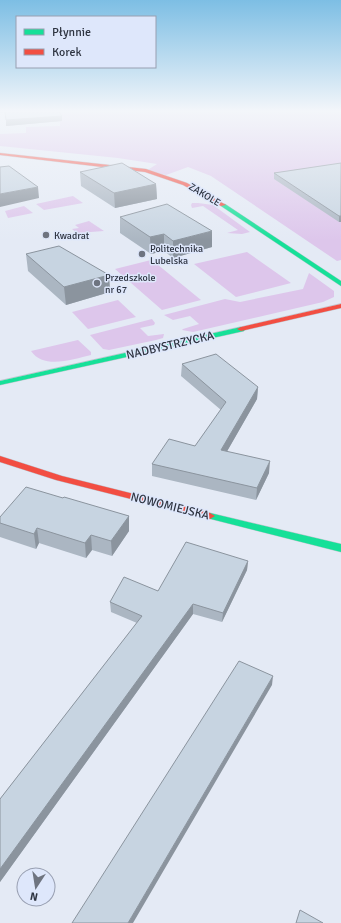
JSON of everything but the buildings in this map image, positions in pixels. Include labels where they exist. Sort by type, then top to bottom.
[{"type":"street","name":"ZAKOLE","points":[[10,155],[116,166],[166,175],[186,183],[208,196],[341,284]]},
{"type":"street","name":"NADBYSTRZYCKA","points":[[0,383],[341,306]]},
{"type":"street","name":"NOWOMIEJSKA","points":[[0,459],[66,479],[341,548]]},
{"type":"shaded area","points":[[89,155],[341,155],[341,260],[337,261],[211,176],[188,167],[166,175],[146,171],[157,164]]},
{"type":"shaded area","points":[[73,196],[83,203],[44,210],[36,204]]},
{"type":"shaded area","points":[[192,203],[213,205],[250,232],[242,234],[227,233],[238,230],[203,206],[192,208]]},
{"type":"shaded area","points":[[24,206],[33,213],[8,218],[5,211]]},
{"type":"shaded area","points":[[89,221],[104,231],[77,233],[72,229],[79,228],[75,225]]},
{"type":"shaded area","points":[[247,252],[291,283],[236,297],[194,264]]},
{"type":"shaded area","points":[[152,260],[201,300],[162,310],[115,269]]},
{"type":"shaded area","points":[[309,273],[334,291],[334,297],[323,302],[193,332],[182,330],[199,324],[190,316],[173,320],[164,315],[225,299],[240,302],[303,289]]},
{"type":"shaded area","points":[[118,300],[136,317],[88,329],[72,312]]},
{"type":"shaded area","points":[[152,319],[155,323],[154,325],[140,328],[148,336],[164,334],[163,338],[109,350],[103,349],[90,335]]},
{"type":"shaded area","points":[[78,340],[91,352],[91,355],[68,361],[51,362],[37,357],[31,351]]},
{"type":"traffic: fast","points":[[223,205],[341,284]]},
{"type":"traffic: fast","points":[[0,383],[241,329]]},
{"type":"traffic: fast","points":[[210,516],[341,548]]},
{"type":"traffic: jam","points":[[9,155],[146,171],[185,184],[223,205]]},
{"type":"traffic: jam","points":[[241,329],[341,306]]},
{"type":"traffic: jam","points":[[0,459],[59,478],[210,516]]},
{"type":"place","name":"Kwadrat","points":[[46,235]]},
{"type":"place","name":"Politechnika Lubelska","points":[[142,254]]},
{"type":"place","name":"Przedszkole nr 67","points":[[97,283]]}]
